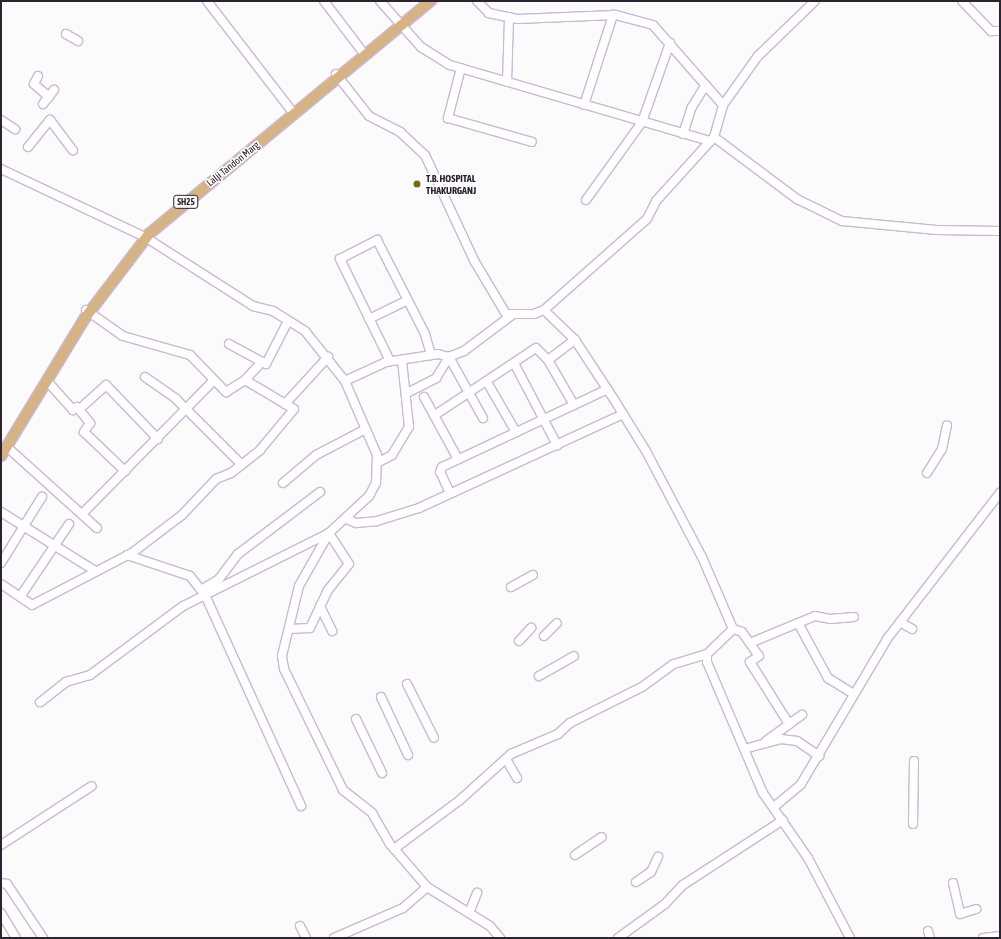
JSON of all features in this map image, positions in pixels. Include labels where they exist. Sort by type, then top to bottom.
[{"type":"main road","name":"Lalji Tandon Marg","points":[[1,456],[4,447],[88,311],[143,237],[399,24],[424,1]]},
{"type":"main road","name":"Lalji Tandon Marg","points":[[399,24],[431,1]]},
{"type":"main road","name":"Lalji Tandon Marg","points":[[4,447],[47,381],[88,311]]},
{"type":"street","points":[[207,1],[293,112]]},
{"type":"street","points":[[324,1],[364,53]]},
{"type":"street","points":[[380,1],[421,47],[461,68],[684,134],[712,139],[797,199],[842,221],[937,230],[1000,231]]},
{"type":"street","points":[[476,1],[489,13],[509,17],[546,20],[613,15],[653,25],[723,105]]},
{"type":"street","points":[[337,76],[370,116],[400,132],[425,155],[475,262],[506,314],[512,315],[544,310],[647,219],[656,201],[712,139],[723,105],[758,56],[815,1]]},
{"type":"street","points":[[962,1],[991,31],[1000,31]]},
{"type":"street","points":[[584,105],[613,15]]},
{"type":"street","points":[[507,82],[509,17]]},
{"type":"street","points":[[66,34],[78,40]]},
{"type":"street","points":[[586,200],[642,122],[670,43]]},
{"type":"street","points":[[461,68],[448,118],[532,142]]},
{"type":"street","points":[[38,76],[34,84],[49,97]]},
{"type":"street","points":[[684,134],[692,107],[706,85]]},
{"type":"street","points":[[43,104],[54,90]]},
{"type":"street","points":[[1,120],[15,129]]},
{"type":"street","points":[[28,147],[50,120],[73,150]]},
{"type":"street","points":[[1,169],[143,237],[253,306],[288,321],[305,331],[328,357],[345,381],[364,430],[377,455],[376,483],[347,519],[329,533],[203,592]]},
{"type":"street","points":[[390,361],[340,259],[376,240],[408,300],[431,355]]},
{"type":"street","points":[[369,319],[408,300]]},
{"type":"street","points":[[544,310],[575,340],[623,414],[679,510],[733,629],[742,632],[759,656],[750,662],[789,724]]},
{"type":"street","points":[[88,311],[123,336],[190,355],[226,392],[245,380],[262,362]]},
{"type":"street","points":[[407,394],[436,378],[449,357],[476,343],[512,315]]},
{"type":"street","points":[[228,344],[266,364],[288,321]]},
{"type":"street","points":[[548,360],[575,340]]},
{"type":"street","points":[[435,415],[536,348],[548,360],[574,405]]},
{"type":"street","points":[[345,381],[390,361],[431,355],[449,357]]},
{"type":"street","points":[[285,404],[328,357]]},
{"type":"street","points":[[449,357],[483,418]]},
{"type":"street","points":[[377,463],[392,455],[403,442],[410,427],[402,360]]},
{"type":"street","points":[[514,363],[556,445]]},
{"type":"street","points":[[145,377],[185,410],[242,465]]},
{"type":"street","points":[[1,584],[32,605],[127,555],[182,515],[216,479],[242,465],[285,424],[294,409],[245,380]]},
{"type":"street","points":[[47,381],[73,410],[77,406],[90,423],[84,432],[125,471]]},
{"type":"street","points":[[82,514],[214,381]]},
{"type":"street","points":[[486,382],[516,432]]},
{"type":"street","points":[[84,405],[106,385],[158,439]]},
{"type":"street","points":[[450,494],[440,469],[458,459],[608,389]]},
{"type":"street","points":[[424,397],[458,459]]},
{"type":"street","points":[[347,519],[356,523],[378,521],[450,494],[623,414]]},
{"type":"street","points":[[927,473],[942,449],[947,426]]},
{"type":"street","points":[[283,483],[316,455],[364,430]]},
{"type":"street","points":[[4,447],[97,528]]},
{"type":"street","points":[[40,702],[66,682],[90,675],[145,632],[203,592],[219,578],[238,554],[320,492]]},
{"type":"street","points":[[774,807],[802,784],[819,756],[852,693],[900,622],[1000,493]]},
{"type":"street","points":[[1,563],[24,528],[42,496]]},
{"type":"street","points":[[1,512],[24,528],[95,571]]},
{"type":"street","points":[[20,597],[69,524]]},
{"type":"street","points":[[290,629],[310,628],[320,606],[349,564],[329,533]]},
{"type":"street","points":[[329,533],[299,586],[290,629],[282,656],[284,669],[343,790],[372,813],[394,849],[427,887],[490,926],[500,938]]},
{"type":"street","points":[[127,555],[190,576],[203,592],[301,806]]},
{"type":"street","points":[[511,587],[533,575]]},
{"type":"street","points":[[320,606],[332,631]]},
{"type":"street","points":[[750,643],[815,616],[830,619],[854,617]]},
{"type":"street","points":[[900,622],[912,629]]},
{"type":"street","points":[[544,636],[557,623]]},
{"type":"street","points":[[798,623],[828,678],[852,693]]},
{"type":"street","points":[[518,641],[531,628]]},
{"type":"street","points":[[394,849],[460,800],[506,759],[642,687],[658,672],[697,656],[707,654],[733,629]]},
{"type":"street","points":[[707,654],[707,662],[744,749],[774,807],[808,858],[850,938]]},
{"type":"street","points":[[539,676],[574,656]]},
{"type":"street","points":[[697,656],[707,662]]},
{"type":"street","points":[[407,684],[434,738]]},
{"type":"street","points":[[381,697],[408,755]]},
{"type":"street","points":[[744,749],[765,741],[802,714]]},
{"type":"street","points":[[356,719],[382,773]]},
{"type":"street","points":[[765,741],[797,741],[819,756]]},
{"type":"street","points":[[506,759],[517,778]]},
{"type":"street","points":[[913,824],[914,761]]},
{"type":"street","points":[[1,844],[92,786]]},
{"type":"street","points":[[618,938],[665,904],[683,885],[783,820]]},
{"type":"street","points":[[575,855],[602,837]]},
{"type":"street","points":[[636,882],[651,872],[658,857]]},
{"type":"street","points":[[1,883],[7,884],[43,938]]},
{"type":"street","points":[[953,883],[960,914],[976,909]]},
{"type":"street","points":[[334,938],[403,908],[427,887]]},
{"type":"street","points":[[469,913],[477,893]]},
{"type":"street","points":[[1,913],[16,938]]},
{"type":"street","points":[[300,926],[306,938]]},
{"type":"street","points":[[983,938],[1000,936]]},
{"type":"place","name":"T.B. HOSPITAL THAKURGANJ","points":[[417,184]]}]
